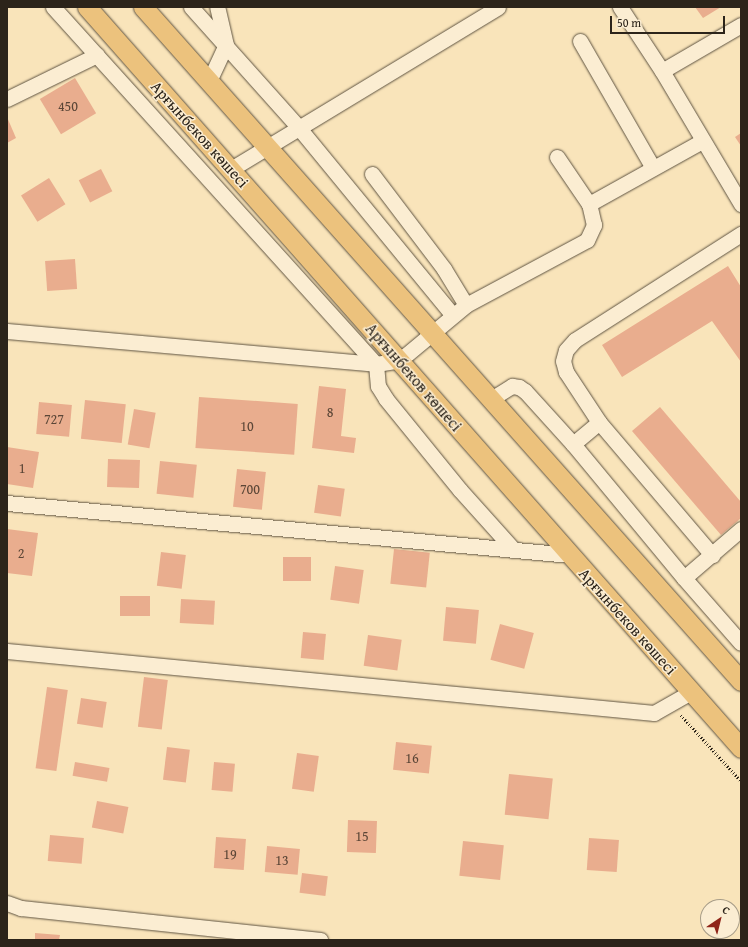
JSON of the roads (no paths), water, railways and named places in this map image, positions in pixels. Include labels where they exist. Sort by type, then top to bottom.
[{"type":"main road","name":"Арғынбеков көшесі","points":[[87,7],[741,748]]},
{"type":"main road","points":[[143,7],[741,682]]},
{"type":"street","points":[[53,7],[376,364],[378,386],[386,399],[460,490],[513,550]]},
{"type":"street","points":[[191,7],[299,128],[452,314]]},
{"type":"street","points":[[209,81],[226,45],[217,7]]},
{"type":"street","points":[[231,169],[498,7]]},
{"type":"street","points":[[620,7],[662,71],[702,141],[741,204]]},
{"type":"street","points":[[662,71],[739,30]]},
{"type":"street","points":[[580,41],[654,168]]},
{"type":"street","points":[[7,99],[97,55]]},
{"type":"street","points":[[589,204],[702,141]]},
{"type":"street","points":[[7,331],[376,364],[400,360],[433,334],[452,314],[466,305],[587,240],[594,225],[589,204],[557,157]]},
{"type":"street","points":[[372,174],[444,269],[466,305]]},
{"type":"street","points":[[712,555],[599,422],[566,372],[563,361],[566,350],[575,340],[741,234]]},
{"type":"street","points":[[491,399],[512,386],[519,387],[525,391],[573,444],[684,578],[741,643]]},
{"type":"street","points":[[573,444],[599,422]]},
{"type":"street","points":[[7,503],[570,555]]},
{"type":"street","points":[[684,578],[741,529]]},
{"type":"street","points":[[7,651],[654,713],[691,692]]},
{"type":"street","points":[[7,903],[21,908],[320,940]]}]
